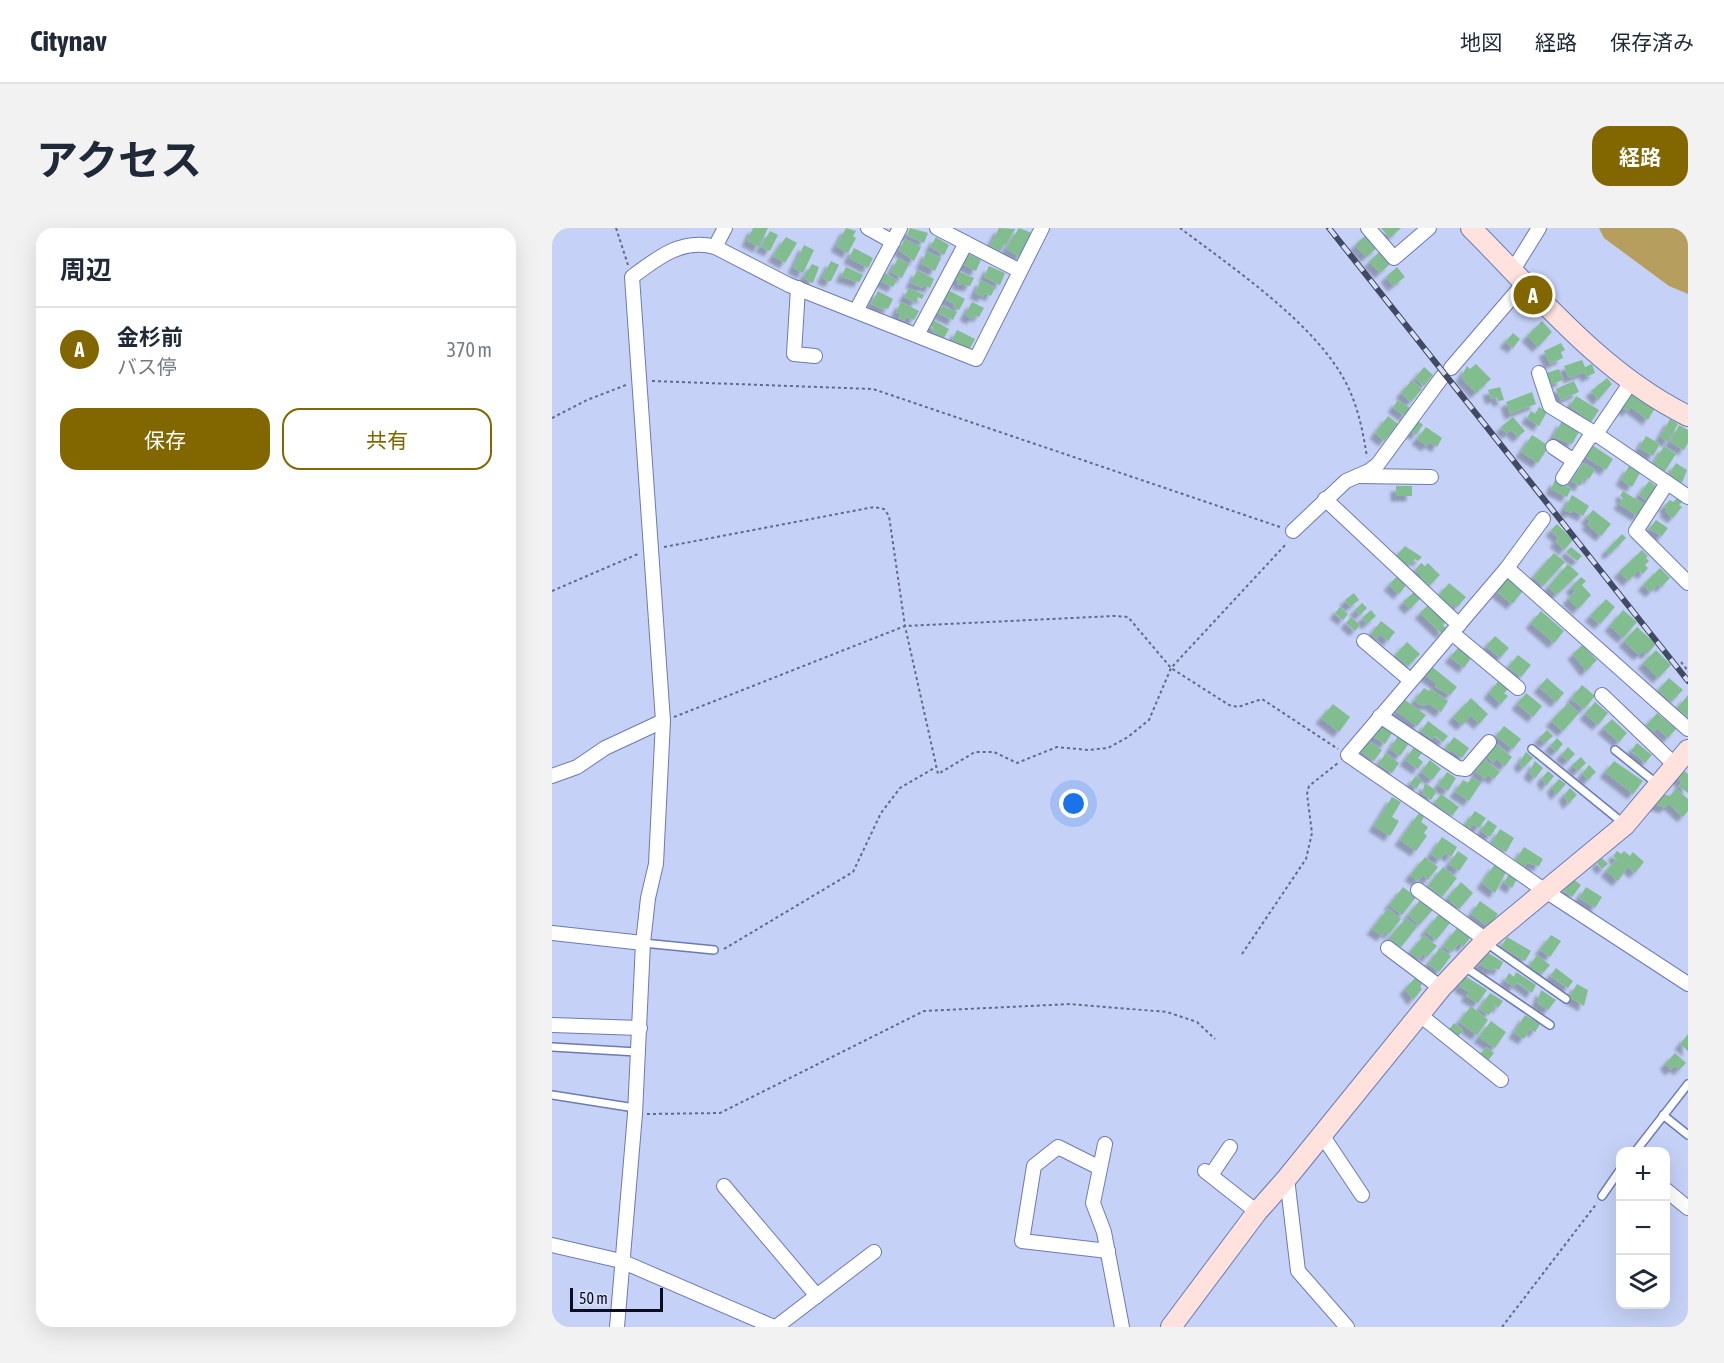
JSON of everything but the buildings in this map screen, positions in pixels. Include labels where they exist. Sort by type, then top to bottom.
[{"type":"street","points":[[715,246],[725,228]]},
{"type":"street","points":[[868,228],[893,242]]},
{"type":"street","points":[[856,311],[900,228]]},
{"type":"street","points":[[937,228],[1020,271]]},
{"type":"street","points":[[617,1327],[635,1111],[643,943],[648,898],[656,864],[663,722],[632,277],[671,250],[688,245],[715,246],[749,266],[798,288],[976,359],[1042,228]]},
{"type":"street","points":[[1368,228],[1394,258],[1429,228]]},
{"type":"street","points":[[1471,228],[1592,349],[1631,382],[1688,416]]},
{"type":"street","points":[[1293,531],[1346,481],[1364,474],[1378,464],[1519,276],[1539,228]]},
{"type":"street","points":[[917,335],[966,243]]},
{"type":"street","points":[[798,288],[794,354],[815,356]]},
{"type":"street","points":[[1539,373],[1550,406],[1596,434],[1688,497]]},
{"type":"street","points":[[1563,478],[1589,438],[1596,434],[1631,382]]},
{"type":"street","points":[[1553,447],[1574,461]]},
{"type":"street","points":[[1364,474],[1431,477]]},
{"type":"street","points":[[1667,483],[1636,531],[1688,583]]},
{"type":"street","points":[[1325,499],[1518,688]]},
{"type":"street","points":[[1543,519],[1456,629],[1348,755],[1544,890],[1688,984]]},
{"type":"street","points":[[1506,568],[1688,729]]},
{"type":"street","points":[[1364,641],[1410,680]]},
{"type":"street","points":[[1171,1327],[1257,1212],[1441,988],[1485,941],[1625,825],[1681,757],[1602,695]]},
{"type":"street","points":[[1380,716],[1458,768],[1466,769],[1489,742]]},
{"type":"street","points":[[552,776],[577,767],[605,748],[663,722]]},
{"type":"street","points":[[1418,890],[1485,941]]},
{"type":"street","points":[[552,933],[643,943]]},
{"type":"street","points":[[1388,948],[1441,988]]},
{"type":"street","points":[[1420,1015],[1501,1080]]},
{"type":"street","points":[[552,1025],[640,1028]]},
{"type":"street","points":[[1322,1135],[1362,1195]]},
{"type":"street","points":[[1105,1144],[1093,1203],[1108,1251],[1122,1327]]},
{"type":"street","points":[[1100,1168],[1058,1147],[1034,1166],[1022,1241],[1108,1251]]},
{"type":"street","points":[[1230,1147],[1208,1173],[1257,1212]]},
{"type":"street","points":[[1287,1178],[1298,1270],[1347,1327]]},
{"type":"street","points":[[724,1186],[817,1296]]},
{"type":"street","points":[[1670,1194],[1687,1206]]},
{"type":"street","points":[[552,1245],[621,1261],[775,1327],[874,1252]]},
{"type":"lane","points":[[1532,749],[1625,825]]},
{"type":"lane","points":[[1615,750],[1658,785]]},
{"type":"lane","points":[[1485,941],[1566,999]]},
{"type":"lane","points":[[643,943],[714,950]]},
{"type":"lane","points":[[1462,965],[1550,1024]]},
{"type":"lane","points":[[552,1047],[637,1052]]},
{"type":"lane","points":[[1639,1147],[1688,1084]]},
{"type":"lane","points":[[552,1095],[635,1111]]},
{"type":"lane","points":[[1663,1115],[1688,1135]]},
{"type":"lane","points":[[1602,1196],[1616,1176]]},
{"type":"path","points":[[616,228],[632,277]]},
{"type":"path","points":[[1180,228],[1278,305],[1313,337],[1332,359],[1346,384],[1361,425],[1364,474]]},
{"type":"path","points":[[552,418],[587,400],[639,381],[873,389],[1293,531],[1285,545],[1171,668],[1149,720],[1128,737],[1108,748],[1088,750],[1057,747],[1017,763],[994,752],[975,752],[938,774],[905,627],[889,516],[884,509],[874,507],[651,549],[552,591]]},
{"type":"path","points":[[663,722],[905,627],[1128,617],[1171,668],[1229,705],[1238,707],[1262,699],[1348,755],[1309,786],[1307,794],[1311,833],[1306,859],[1242,954]]},
{"type":"path","points":[[1681,662],[1688,671]]},
{"type":"path","points":[[714,950],[725,949],[853,872],[881,813],[900,788],[936,766]]},
{"type":"path","points":[[635,1111],[720,1113],[924,1011],[1071,1004],[1157,1011],[1197,1022],[1215,1039]]},
{"type":"path","points":[[1502,1327],[1602,1196]]},
{"type":"shaded area","points":[[1599,228],[1688,228],[1688,294],[1669,286],[1604,238]]},
{"type":"railway","points":[[1329,228],[1688,681]]},
{"type":"place","name":"金杉前","points":[[1533,295]]}]
